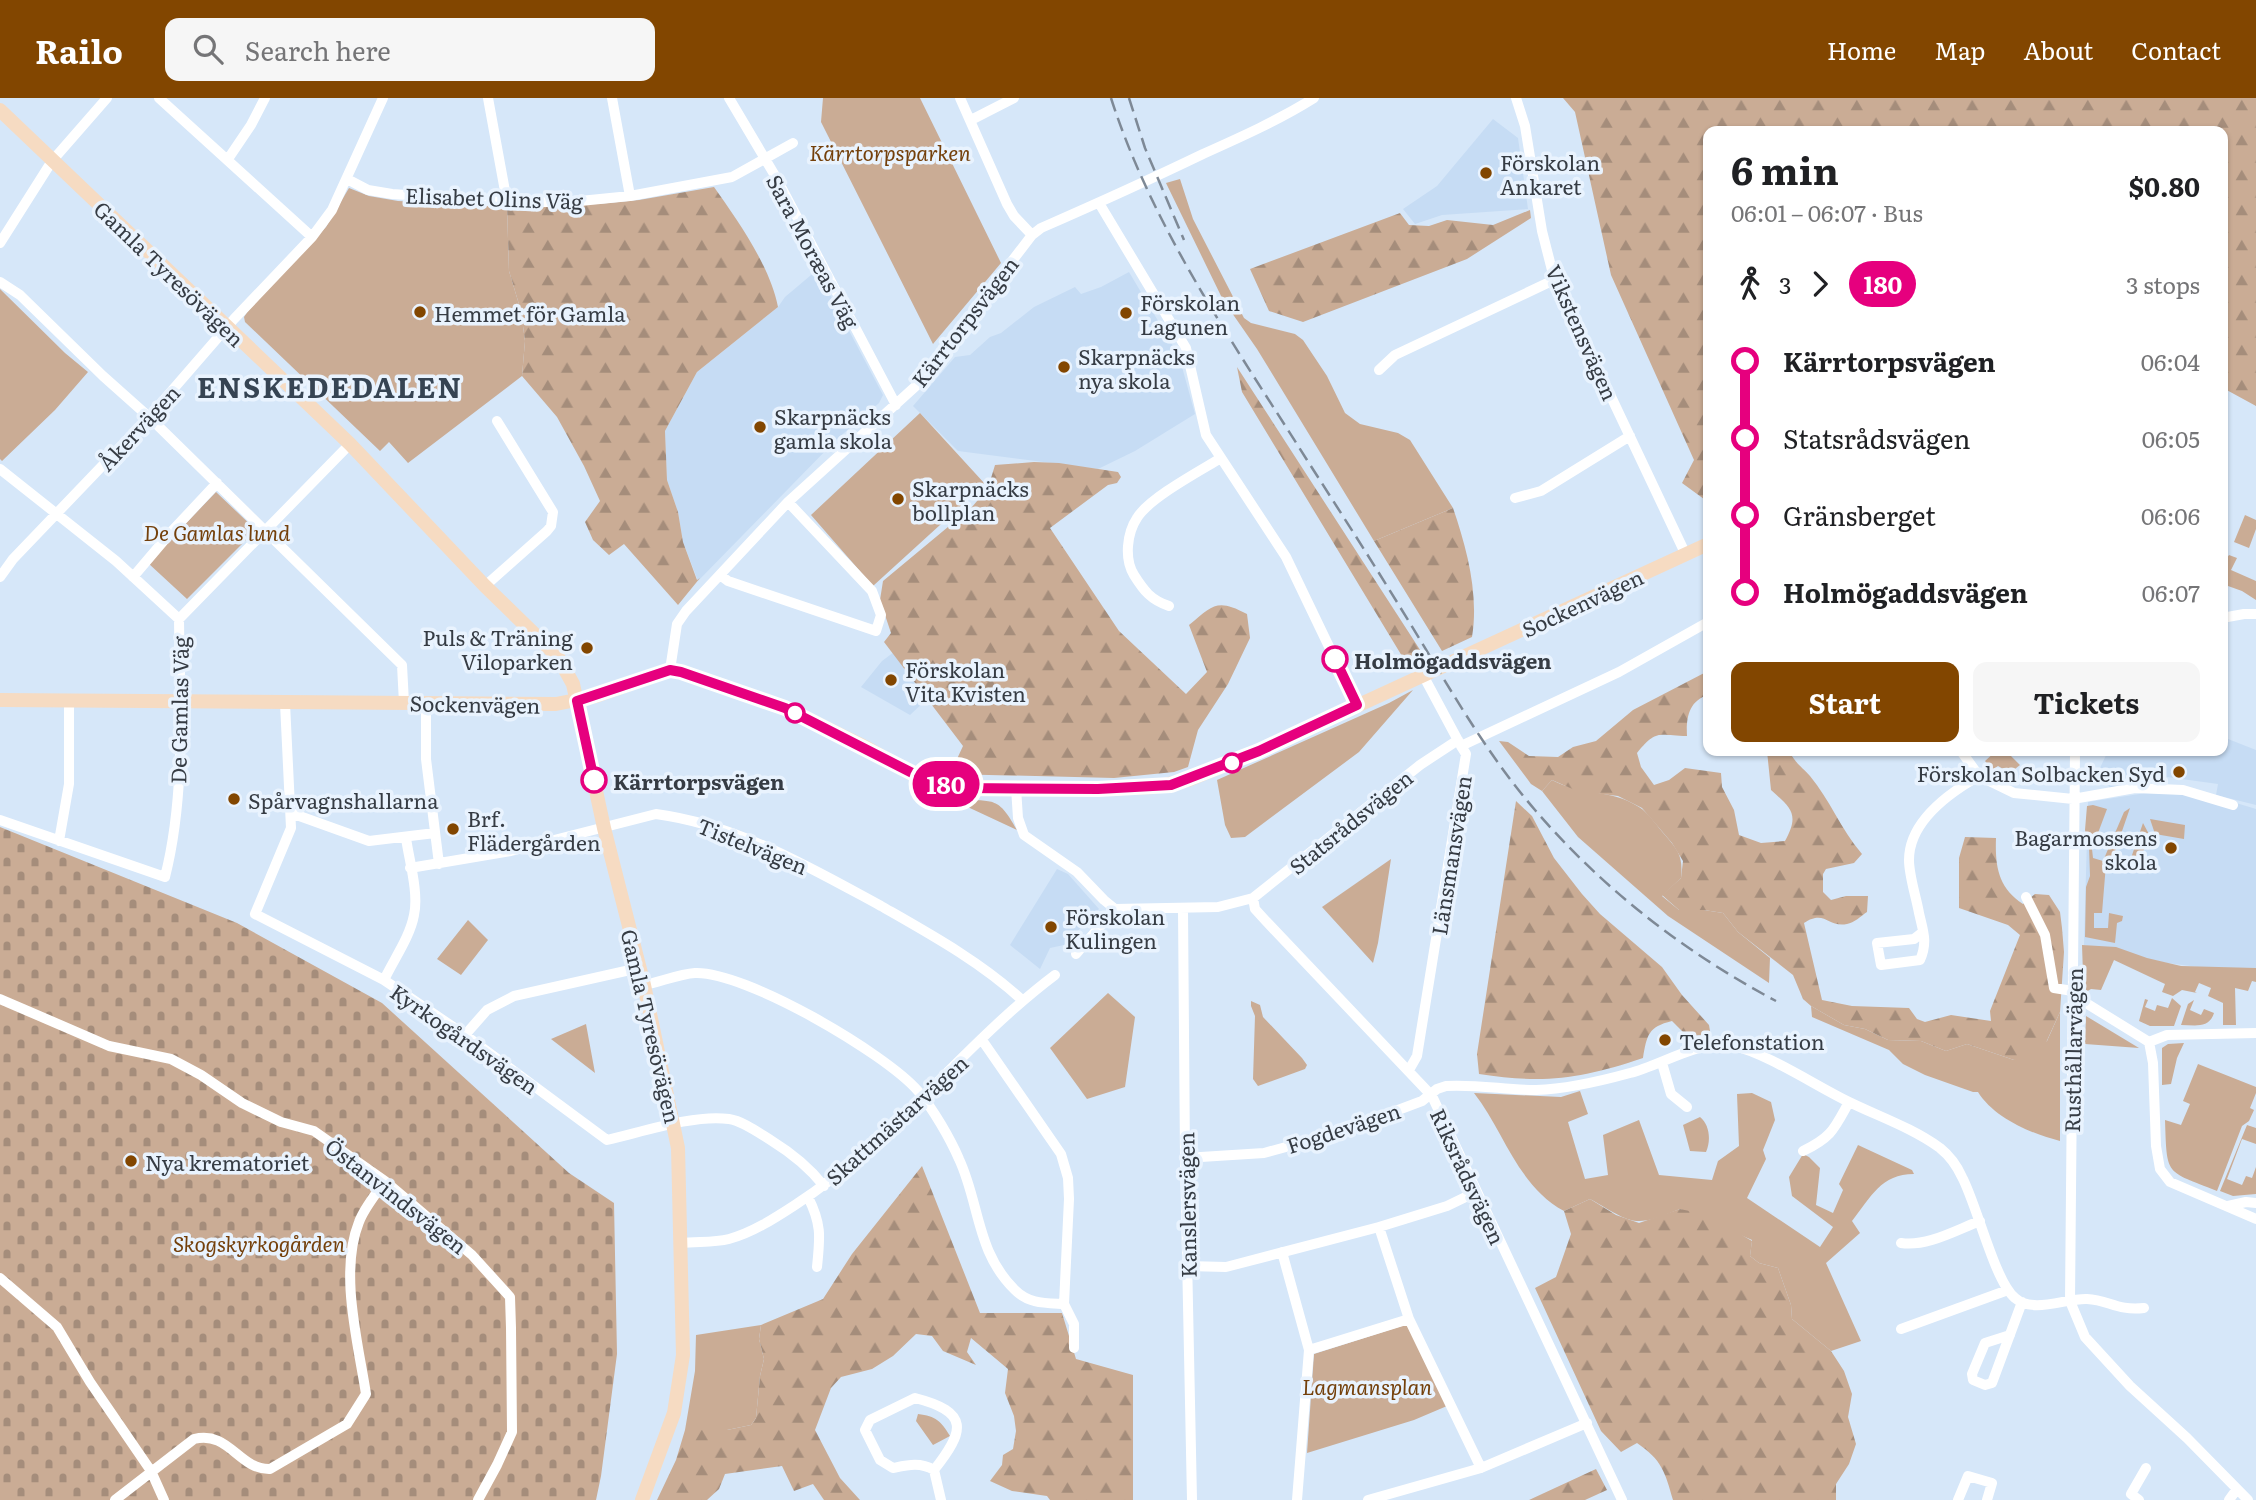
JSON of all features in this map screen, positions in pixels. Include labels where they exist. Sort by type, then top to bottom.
[{"type":"street","points":[[0,243],[52,161],[107,98]]},
{"type":"street","points":[[159,98],[312,237]]},
{"type":"street","points":[[228,159],[265,98]]},
{"type":"street","name":"Åkervägen","points":[[0,578],[13,559],[149,417],[227,327],[312,237],[332,210],[383,98]]},
{"type":"street","points":[[488,98],[507,202]]},
{"type":"street","points":[[612,98],[630,196]]},
{"type":"street","name":"Sara Moræas Väg","points":[[729,98],[776,179],[896,405]]},
{"type":"street","points":[[960,98],[1007,204],[1032,235]]},
{"type":"street","points":[[971,120],[1014,98]]},
{"type":"street","name":"Kärrtorpsvägen","points":[[670,670],[677,624],[686,611],[788,502],[917,385],[1032,235],[1041,228],[1288,114],[1314,98]]},
{"type":"street","name":"Vikstensvägen","points":[[1516,98],[1525,126],[1542,231],[1556,279],[1686,555]]},
{"type":"street","name":"Gamla Tyresövägen","points":[[0,110],[350,444],[485,586],[558,657],[567,670],[577,701],[604,828],[644,985],[678,1148],[683,1355],[671,1424],[642,1500]]},
{"type":"street","name":"Elisabet Olins Väg","points":[[347,179],[368,190],[392,194],[507,202],[570,202],[630,196],[732,177],[793,143]]},
{"type":"street","points":[[1099,203],[1186,348],[1206,435],[1286,557],[1357,705]]},
{"type":"street","points":[[1379,370],[1395,355],[1556,279]]},
{"type":"street","points":[[0,282],[20,295],[149,417],[401,665],[404,703]]},
{"type":"street","points":[[485,586],[547,531],[553,518],[553,512],[497,421]]},
{"type":"street","points":[[1515,498],[1541,491],[1630,436]]},
{"type":"street","name":"De Gamlas Väg","points":[[59,841],[165,877],[177,809],[179,619],[350,444]]},
{"type":"street","points":[[1169,606],[1151,598],[1133,573],[1128,544],[1135,523],[1138,516],[1154,501],[1221,458]]},
{"type":"street","points":[[0,469],[57,512],[179,619]]},
{"type":"street","points":[[133,577],[217,483]]},
{"type":"street","points":[[720,575],[876,631],[881,615],[872,592],[788,502]]},
{"type":"street","name":"Sockenvägen","points":[[0,700],[547,704],[577,701],[670,670],[785,708],[926,780],[955,787],[1098,789],[1171,785],[1259,751],[1703,546]]},
{"type":"street","points":[[2228,617],[2256,614]]},
{"type":"street","name":"Länsmansvägen","points":[[1409,1070],[1417,1056],[1446,885],[1466,754],[1459,743],[1619,672],[1703,625]]},
{"type":"street","points":[[1423,675],[1459,743]]},
{"type":"street","points":[[0,820],[59,841],[67,809],[69,784],[69,700]]},
{"type":"street","points":[[285,703],[291,813],[369,841],[435,833]]},
{"type":"street","points":[[426,703],[426,759],[439,864]]},
{"type":"street","name":"Statsrådsvägen","points":[[1115,909],[1226,906],[1253,898],[1420,765],[1459,743]]},
{"type":"street","points":[[1965,756],[1979,776],[2014,793],[2073,799],[2135,788],[2183,790],[2233,805]]},
{"type":"street","name":"Rusthållarvägen","points":[[2075,756],[2070,1301],[2085,1337],[2130,1386],[2248,1500]]},
{"type":"street","points":[[1923,932],[1914,939],[1877,943],[1881,965],[1920,960],[1926,946],[1909,859],[1915,833],[1933,810],[1979,776]]},
{"type":"street","points":[[1016,788],[1018,818],[1024,835],[1077,872],[1115,909],[1076,954]]},
{"type":"street","name":"Kyrkogårdsvägen","points":[[291,813],[291,828],[255,914],[384,980],[465,1035],[607,1140],[706,1118],[731,1119],[789,1151],[809,1167],[824,1186]]},
{"type":"street","name":"Tistelvägen","points":[[410,868],[511,851],[656,814],[679,817],[753,841],[808,866],[909,922],[999,978],[1023,1000]]},
{"type":"street","points":[[384,980],[414,915],[415,900],[406,838]]},
{"type":"street","points":[[2026,897],[2045,935],[2054,988],[2073,993],[2149,1042],[2153,1063],[2156,1146],[2160,1169],[2170,1182],[2256,1219]]},
{"type":"street","name":"Riksrådsvägen","points":[[1253,898],[1255,909],[1430,1094],[1622,1500]]},
{"type":"street","name":"Kanslersvägen","points":[[1183,909],[1192,1500]]},
{"type":"street","points":[[465,1035],[487,1010],[514,996],[639,968]]},
{"type":"street","points":[[644,985],[694,973],[713,975],[755,989],[839,1032],[877,1057],[917,1090],[960,1160],[988,1253],[1014,1289],[1033,1302],[1064,1304]]},
{"type":"street","name":"Skattmästarvägen","points":[[681,1243],[729,1239],[775,1218],[824,1186],[856,1161],[1023,1000],[1055,975]]},
{"type":"street","name":"Östanvindsvägen","points":[[0,999],[109,1046],[171,1059],[201,1075],[242,1103],[281,1122],[314,1131],[384,1181],[472,1255],[510,1297],[512,1432],[478,1500]]},
{"type":"street","points":[[2149,1042],[2167,1035],[2256,1033]]},
{"type":"street","points":[[982,1040],[1061,1154],[1068,1178],[1069,1199],[1064,1304],[1074,1324],[1074,1348]]},
{"type":"street","name":"Fogdevägen","points":[[1185,1158],[1264,1153],[1337,1133],[1422,1101],[1446,1086],[1538,1090],[1562,1087],[1630,1073],[1705,1046],[1728,1044],[1751,1051],[1912,1131],[1943,1151],[1964,1180],[2008,1290],[2013,1298],[2022,1302]]},
{"type":"street","points":[[1662,1063],[1671,1094],[1687,1107]]},
{"type":"street","points":[[1803,1151],[1820,1143],[1833,1132],[1849,1102]]},
{"type":"street","points":[[115,1500],[194,1439],[205,1436],[219,1440],[257,1467],[270,1469],[347,1424],[366,1394],[352,1303],[351,1254],[359,1222],[384,1181]]},
{"type":"street","points":[[1187,1266],[1226,1267],[1378,1227],[1447,1206],[1476,1192]]},
{"type":"street","points":[[808,1197],[818,1218],[820,1236],[817,1267]]},
{"type":"street","points":[[2227,1206],[2256,1203]]},
{"type":"street","points":[[1901,1242],[1914,1245],[1926,1242],[1980,1221]]},
{"type":"street","points":[[1378,1227],[1409,1319],[1481,1468]]},
{"type":"street","points":[[1282,1252],[1309,1350],[1297,1500]]},
{"type":"street","points":[[0,1278],[57,1327],[90,1382],[151,1471],[164,1500]]},
{"type":"street","points":[[1901,1329],[2008,1290]]},
{"type":"street","points":[[2010,1335],[1985,1343],[1972,1374],[1973,1380],[1985,1385],[1992,1383],[2010,1335],[2022,1302],[2042,1304],[2089,1299],[2119,1308],[2144,1308]]},
{"type":"street","points":[[1309,1350],[1409,1319]]},
{"type":"street","points":[[934,1470],[951,1450],[958,1434],[956,1418],[950,1411],[915,1398],[870,1420],[865,1430],[880,1460],[893,1468],[914,1464],[926,1465],[934,1470],[941,1500]]},
{"type":"street","points":[[1368,1500],[1481,1468],[1587,1423]]},
{"type":"street","points":[[2139,1500],[2131,1494],[2146,1468]]},
{"type":"street","points":[[1958,1500],[1968,1476],[1992,1483],[1987,1500]]},
{"type":"street","points":[[2229,1500],[2237,1489]]},
{"type":"shaded area","name":"Förskolan Ankaret","points":[[1493,119],[1518,138],[1528,209],[1442,215],[1415,224],[1403,209],[1437,186]]},
{"type":"shaded area","name":"Skarpnäcks gamla skola","points":[[817,270],[883,395],[879,403],[837,439],[698,581],[683,542],[678,512],[667,480],[665,431],[697,372],[778,307],[785,297]]},
{"type":"shaded area","name":"Skarpnäcks nya skola","points":[[1129,272],[1179,356],[1195,414],[1135,451],[1098,469],[958,451],[913,406],[955,357],[970,355],[990,337],[1001,333],[1034,307],[1075,287],[1081,294]]},
{"type":"shaded area","name":"Förskolan Vita Kvisten","points":[[894,652],[928,698],[910,715],[861,687],[882,661]]},
{"type":"shaded area","name":"Förskolan Solbacken Syd","points":[[2228,739],[2256,750],[2256,805],[2216,795],[2218,784],[2160,776],[2147,776],[2146,783],[2130,783],[2110,788],[2100,768],[2106,756],[2228,756]]},
{"type":"shaded area","name":"Bagarmossens skola","points":[[2152,792],[2233,802],[2256,809],[2256,970],[2230,971],[2167,963],[2084,945],[2088,802]]},
{"type":"shaded area","name":"Förskolan Kulingen","points":[[1057,869],[1068,874],[1099,909],[1064,945],[1050,948],[1040,969],[1010,945]]},
{"type":"green space","name":"Kärrtorpsparken","points":[[823,98],[920,98],[1001,263],[933,344],[821,122]]},
{"type":"green space","points":[[1563,98],[2256,98],[2256,406],[2228,391],[2228,126],[1703,126],[1703,498],[1682,483],[1694,460],[1611,275],[1575,112]]},
{"type":"green space","points":[[1180,179],[1193,219],[1244,318],[1251,323],[1295,334],[1303,340],[1327,376],[1345,413],[1360,424],[1398,433],[1410,440],[1453,508],[1374,541],[1257,349],[1223,300],[1166,183]]},
{"type":"green space","points":[[714,187],[761,260],[778,307],[697,372],[665,431],[667,480],[678,512],[683,542],[697,580],[700,578],[678,605],[624,544],[609,555],[593,540],[585,522],[600,501],[557,417],[522,376],[525,341],[521,311],[509,271],[507,206],[598,204]]},
{"type":"green space","points":[[349,188],[369,196],[398,201],[507,206],[509,271],[521,311],[525,341],[522,376],[408,463],[389,442],[380,451],[245,322],[244,317],[248,311],[326,227]]},
{"type":"green space","points":[[1530,210],[1531,218],[1467,259],[1303,322],[1269,311],[1250,269],[1400,213],[1409,225],[1429,226],[1447,220],[1493,225]]},
{"type":"green space","points":[[0,289],[88,372],[55,410],[2,461],[0,459]]},
{"type":"green space","points":[[1237,367],[1424,656],[1408,666],[1242,392]]},
{"type":"green space","name":"Skarpnäcks bollplan","points":[[920,413],[985,484],[873,586],[811,515]]},
{"type":"green space","points":[[1034,462],[1118,472],[1121,477],[1117,483],[1108,485],[1050,528],[1119,631],[1186,694],[1207,672],[1189,625],[1216,606],[1229,606],[1247,614],[1250,638],[1228,684],[1198,730],[1188,767],[1174,772],[1114,778],[950,774],[963,746],[884,642],[891,633],[880,600],[883,581],[972,507],[988,488],[995,465]]},
{"type":"green space","name":"De Gamlas lund","points":[[216,492],[256,530],[187,599],[148,563]]},
{"type":"green space","points":[[1453,508],[1463,539],[1473,588],[1474,621],[1472,637],[1442,651],[1374,541]]},
{"type":"green space","points":[[2245,515],[2256,520],[2256,529],[2249,548],[2234,542]]},
{"type":"green space","points":[[2228,556],[2237,558],[2231,570],[2256,581],[2256,600],[2228,586]]},
{"type":"green space","points":[[1703,674],[1703,698],[1690,711],[1687,736],[1659,735],[1649,740],[1637,753],[1641,767],[1654,785],[1669,780],[1685,768],[1721,773],[1722,787],[1734,810],[1739,835],[1761,843],[1785,841],[1792,824],[1791,812],[1771,790],[1768,756],[1792,756],[1810,776],[1862,854],[1854,863],[1826,869],[1823,874],[1823,892],[1831,900],[1846,896],[1868,896],[1867,912],[1847,924],[1835,924],[1822,918],[1804,923],[1822,1000],[1852,1006],[1909,1008],[1917,1019],[1925,1022],[1951,1015],[1991,1021],[1990,1011],[2020,935],[2008,925],[1959,908],[1959,858],[1965,837],[1996,838],[1998,867],[2008,891],[2023,904],[2035,894],[2049,895],[2060,912],[2064,952],[2060,1012],[2039,1058],[2014,1060],[1967,1044],[1946,1051],[1921,1041],[1888,1040],[1865,1029],[1844,1025],[1811,1006],[1803,999],[1793,975],[1738,932],[1723,913],[1679,910],[1662,895],[1681,878],[1683,861],[1672,843],[1642,808],[1618,796],[1577,791],[1552,780],[1542,791],[1531,784],[1499,741],[1508,742],[1529,756],[1558,757],[1573,747],[1596,741],[1633,710]]},
{"type":"green space","points":[[1413,690],[1359,752],[1245,837],[1231,838],[1225,825],[1217,780]]},
{"type":"green space","points":[[1990,756],[2011,756],[2020,765],[2010,773],[1998,766],[1992,770],[1985,761]]},
{"type":"green space","points":[[1552,780],[1573,788],[1618,797],[1646,813],[1674,846],[1681,859],[1681,878],[1662,896],[1679,910],[1723,913],[1738,932],[1770,958],[1769,983],[1668,916],[1578,837],[1542,791]]},
{"type":"green space","points":[[959,799],[988,801],[1000,806],[1017,830],[957,802]]},
{"type":"green space","points":[[1516,801],[1532,816],[1554,858],[1582,894],[1600,914],[1662,967],[1709,1025],[1710,1031],[1704,1035],[1687,1036],[1672,1021],[1664,1023],[1650,1033],[1643,1058],[1581,1075],[1523,1079],[1479,1074],[1477,1054]]},
{"type":"green space","points":[[2087,806],[2107,809],[2092,849],[2093,858],[2103,861],[2124,812],[2130,808],[2111,863],[2106,864],[2102,913],[2094,913],[2094,928],[2108,928],[2109,913],[2123,916],[2122,921],[2117,923],[2115,943],[2085,937],[2086,887],[2090,876],[2089,847],[2085,830]]},
{"type":"green space","points":[[2150,819],[2185,825],[2184,839],[2155,834]]},
{"type":"green space","points":[[2143,823],[2150,836],[2139,861],[2130,861]]},
{"type":"green space","name":"Skogskyrkogården","points":[[0,827],[237,923],[382,1003],[569,1173],[614,1203],[617,1354],[596,1500],[0,1500]]},
{"type":"green space","points":[[1391,859],[1378,943],[1373,963],[1322,907]]},
{"type":"green space","points":[[468,920],[488,940],[461,975],[437,959]]},
{"type":"green space","points":[[2082,945],[2116,947],[2181,966],[2256,968],[2256,982],[2252,981],[2248,991],[2235,988],[2236,1025],[2223,1025],[2223,1003],[2208,996],[2211,988],[2199,983],[2195,992],[2197,993],[2182,990],[2173,996],[2162,992],[2165,984],[2114,960],[2101,990],[2091,989],[2086,992]]},
{"type":"green space","points":[[1108,993],[1135,1017],[1125,1087],[1087,1099],[1050,1048]]},
{"type":"green space","points":[[2172,998],[2181,1006],[2174,1026],[2150,1026],[2139,1021],[2145,999],[2148,1000],[2145,1007],[2155,1011],[2157,1005],[2168,1008]]},
{"type":"green space","points":[[2194,1000],[2190,1010],[2201,1015],[2204,1009],[2214,1013],[2212,1018],[2201,1025],[2181,1025],[2188,1004]]},
{"type":"green space","points":[[1251,1001],[1260,1005],[1263,1017],[1302,1058],[1307,1065],[1305,1069],[1258,1086],[1253,1079],[1255,1016]]},
{"type":"green space","points":[[1811,1006],[1844,1025],[1865,1029],[1888,1040],[1921,1041],[1946,1051],[1967,1044],[2014,1060],[2047,1041],[2060,1012],[2060,1141],[2014,1124],[1994,1110],[1978,1092],[1925,1075],[1903,1064],[1889,1050],[1812,1017]]},
{"type":"green space","points":[[2086,1016],[2139,1048],[2085,1044]]},
{"type":"green space","points":[[586,1024],[595,1073],[551,1039]]},
{"type":"green space","points":[[2184,1043],[2177,1058],[2171,1084],[2162,1085],[2162,1048],[2168,1044]]},
{"type":"green space","points":[[2198,1064],[2256,1087],[2250,1108],[2254,1110],[2249,1121],[2242,1126],[2217,1191],[2178,1174],[2172,1169],[2167,1152],[2165,1120],[2181,1125],[2190,1104],[2183,1101]]},
{"type":"green space","points":[[1580,1091],[1588,1114],[1568,1122],[1585,1179],[1608,1175],[1603,1135],[1639,1120],[1659,1175],[1712,1180],[1718,1161],[1739,1146],[1737,1094],[1752,1093],[1771,1102],[1775,1120],[1763,1150],[1766,1159],[1747,1198],[1820,1247],[1833,1227],[1792,1196],[1789,1177],[1803,1154],[1820,1168],[1816,1205],[1833,1213],[1843,1190],[1839,1184],[1858,1145],[1912,1170],[1914,1174],[1893,1178],[1878,1188],[1852,1221],[1860,1233],[1826,1263],[1861,1341],[1831,1351],[1792,1319],[1791,1305],[1778,1268],[1759,1263],[1750,1256],[1752,1240],[1680,1209],[1652,1219],[1633,1220],[1615,1214],[1590,1199],[1564,1211],[1548,1200],[1523,1173],[1474,1093],[1561,1097]]},
{"type":"green space","points":[[1700,1117],[1709,1133],[1706,1152],[1690,1151],[1683,1125]]},
{"type":"green space","points":[[2247,1125],[2256,1128],[2256,1144],[2242,1139],[2227,1179],[2242,1185],[2246,1176],[2252,1178],[2256,1167],[2256,1194],[2233,1196],[2220,1191]]},
{"type":"green space","points":[[922,1166],[980,1313],[1062,1313],[1076,1359],[1133,1375],[1133,1500],[1050,1500],[1047,1496],[1012,1491],[990,1481],[1002,1465],[1003,1455],[1013,1449],[1016,1431],[1014,1416],[1005,1393],[1008,1369],[971,1338],[967,1352],[976,1365],[943,1351],[932,1336],[916,1334],[893,1356],[872,1369],[841,1377],[831,1388],[815,1430],[840,1478],[860,1500],[824,1500],[813,1484],[794,1491],[782,1466],[725,1474],[719,1489],[707,1500],[657,1500],[676,1460],[685,1430],[727,1430],[751,1425],[756,1418],[764,1359],[759,1339],[761,1325],[823,1299],[852,1254]]},
{"type":"green space","points":[[1590,1199],[1616,1215],[1639,1223],[1680,1209],[1708,1215],[1752,1241],[1750,1256],[1759,1263],[1778,1268],[1791,1305],[1792,1319],[1831,1351],[1844,1371],[1852,1394],[1848,1417],[1856,1444],[1849,1464],[1836,1484],[1836,1500],[1673,1500],[1665,1474],[1652,1455],[1637,1443],[1621,1452],[1601,1431],[1535,1288],[1556,1277],[1571,1234],[1564,1211]]},
{"type":"green space","points":[[761,1325],[759,1339],[764,1359],[756,1418],[751,1425],[727,1430],[685,1430],[695,1371],[696,1335]]},
{"type":"green space","name":"Lagmansplan","points":[[1408,1326],[1447,1406],[1414,1420],[1307,1453],[1314,1354]]},
{"type":"green space","points":[[918,1414],[937,1420],[950,1436],[933,1445],[916,1421]]},
{"type":"green space","points":[[1596,1469],[1607,1490],[1585,1500],[1529,1500]]},
{"type":"railway","points":[[1111,98],[1149,194],[1197,285],[1500,765],[1561,839],[1646,917],[1709,962],[1776,1001]]},
{"type":"railway","points":[[1129,98],[1145,148],[1184,240]]},
{"type":"bus line","name":"180","points":[[594,780],[577,701],[670,670],[785,708],[867,748],[912,774],[955,787],[1098,789],[1171,785],[1259,751],[1357,705],[1335,659]]},
{"type":"place","name":"Förskolan Ankaret","points":[[1486,173]]},
{"type":"place","name":"Hemmet för Gamla","points":[[420,312]]},
{"type":"place","name":"Förskolan Lagunen","points":[[1126,313]]},
{"type":"place","name":"Skarpnäcks nya skola","points":[[1064,367]]},
{"type":"place","name":"Skarpnäcks gamla skola","points":[[760,427]]},
{"type":"place","name":"Skarpnäcks bollplan","points":[[898,499]]},
{"type":"place","name":"Puls & Träning Viloparken","points":[[587,648]]},
{"type":"place","name":"Holmögaddsvägen","points":[[1335,659]]},
{"type":"place","name":"Förskolan Vita Kvisten","points":[[891,680]]},
{"type":"place","name":"Förskolan Solbacken Syd","points":[[2179,772]]},
{"type":"place","name":"Kärrtorpsvägen","points":[[594,780]]},
{"type":"place","name":"Spårvagnshallarna","points":[[234,799]]},
{"type":"place","name":"Brf. Flädergården","points":[[453,829]]},
{"type":"place","name":"Bagarmossens skola","points":[[2171,848]]},
{"type":"place","name":"Förskolan Kulingen","points":[[1051,927]]},
{"type":"place","name":"Telefonstation","points":[[1665,1040]]},
{"type":"place","name":"Nya krematoriet","points":[[131,1161]]},
{"type":"district","name":"ENSKEDEDALEN","points":[[330,386]]}]
